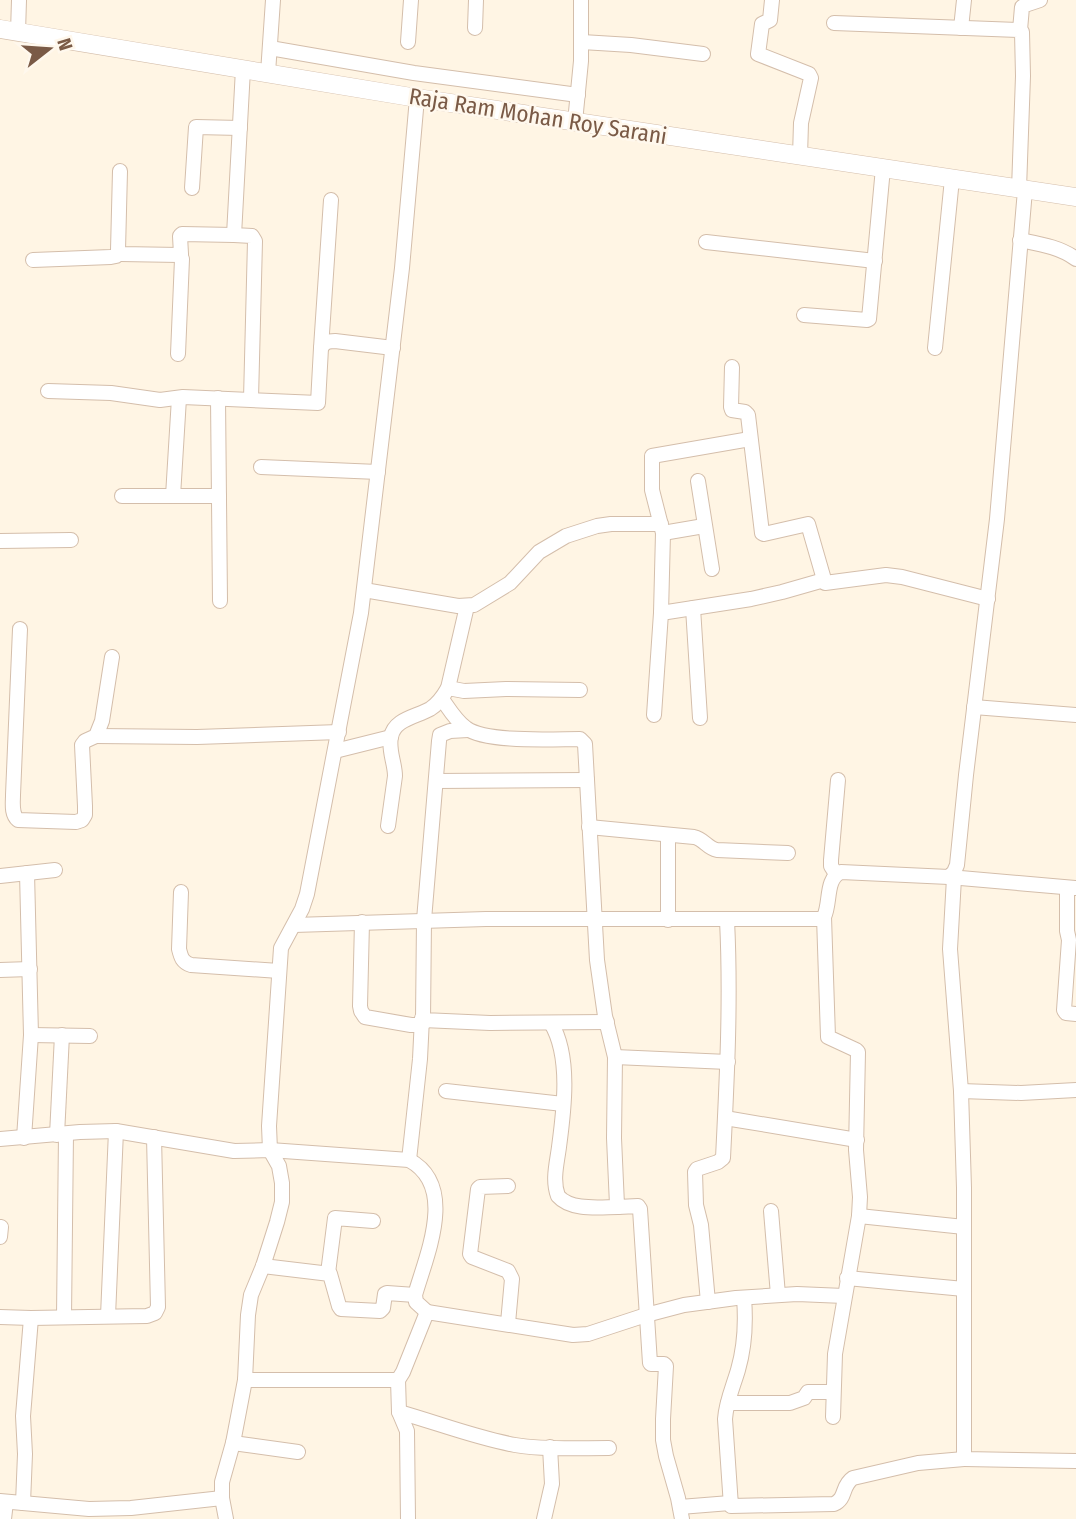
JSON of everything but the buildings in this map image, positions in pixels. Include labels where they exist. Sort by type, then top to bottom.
[{"type":"street","points":[[18,32],[19,0]]},
{"type":"street","points":[[268,73],[273,0]]},
{"type":"street","points":[[408,42],[411,0]]},
{"type":"street","points":[[475,28],[476,0]]},
{"type":"street","points":[[575,122],[582,41],[581,0]]},
{"type":"street","points":[[772,0],[770,20],[762,24],[758,54],[809,74],[811,78],[800,122],[800,156]]},
{"type":"street","points":[[961,28],[964,0]]},
{"type":"street","points":[[964,1459],[964,1227],[961,1091],[950,949],[952,877],[957,865],[997,519],[1020,240],[1022,7],[1041,0]]},
{"type":"street","points":[[834,23],[1020,30]]},
{"type":"street","name":"Raja Ram Mohan Roy Sarani","points":[[0,29],[417,98],[1076,197]]},
{"type":"street","points":[[582,41],[702,54]]},
{"type":"street","points":[[270,48],[414,73],[578,95]]},
{"type":"street","points":[[234,235],[243,69]]},
{"type":"street","points":[[226,1519],[222,1482],[233,1443],[245,1380],[251,1296],[282,1202],[282,1183],[279,1166],[270,1150],[269,1126],[281,948],[307,894],[364,590],[402,268],[417,98]]},
{"type":"street","points":[[191,188],[196,127],[240,128]]},
{"type":"street","points":[[804,315],[869,319],[883,168]]},
{"type":"street","points":[[119,253],[120,171]]},
{"type":"street","points":[[935,348],[952,179]]},
{"type":"street","points":[[48,391],[111,393],[160,400],[218,398],[318,403],[331,200]]},
{"type":"street","points":[[177,355],[182,259],[180,236],[252,236],[251,399]]},
{"type":"street","points":[[1020,240],[1058,249],[1076,259]]},
{"type":"street","points":[[706,242],[875,261]]},
{"type":"street","points":[[33,260],[111,257],[119,253],[180,255]]},
{"type":"street","points":[[321,348],[328,341],[393,348]]},
{"type":"street","points":[[732,367],[731,407],[732,410],[747,413],[762,533],[808,524],[827,584],[886,575],[988,599]]},
{"type":"street","points":[[173,496],[178,398]]},
{"type":"street","points":[[218,398],[220,601]]},
{"type":"street","points":[[654,715],[661,613],[662,529],[652,490],[652,456],[750,439]]},
{"type":"street","points":[[261,467],[378,472]]},
{"type":"street","points":[[698,481],[712,569]]},
{"type":"street","points":[[122,496],[219,496]]},
{"type":"street","points":[[364,590],[474,605],[510,583],[539,552],[566,536],[611,524],[662,529],[704,526]]},
{"type":"street","points":[[0,541],[71,540]]},
{"type":"street","points":[[661,613],[761,597],[824,580]]},
{"type":"street","points":[[388,826],[395,775],[391,737],[397,724],[428,710],[445,694],[467,606]]},
{"type":"street","points":[[693,608],[700,718]]},
{"type":"street","points":[[20,628],[7,794],[18,820],[82,820],[85,806],[82,745],[96,736],[197,737],[339,732]]},
{"type":"street","points":[[96,736],[102,722],[112,657]]},
{"type":"street","points":[[445,694],[506,689],[580,690]]},
{"type":"street","points":[[445,694],[459,722],[468,730],[485,737],[580,739],[585,744],[597,960],[615,1058],[614,1138],[618,1207]]},
{"type":"street","points":[[974,707],[1076,715]]},
{"type":"street","points":[[409,1160],[423,1021],[424,920],[440,735],[450,731],[468,730]]},
{"type":"street","points":[[335,751],[391,737]]},
{"type":"street","points":[[436,781],[587,780]]},
{"type":"street","points":[[836,874],[832,870],[831,860],[838,780]]},
{"type":"street","points":[[589,827],[700,838],[707,846],[717,850],[788,853]]},
{"type":"street","points":[[668,835],[668,920]]},
{"type":"street","points":[[0,876],[55,870]]},
{"type":"street","points":[[833,1417],[835,1354],[860,1197],[857,1140],[858,1052],[828,1037],[824,917],[832,879],[841,872],[952,877],[1072,888],[1067,931],[1069,940],[1064,1010],[1066,1013],[1076,1014]]},
{"type":"street","points":[[24,1138],[31,1035],[27,873]]},
{"type":"street","points":[[181,892],[178,949],[185,963],[279,971]]},
{"type":"street","points":[[293,925],[486,919],[727,920],[824,917]]},
{"type":"street","points":[[708,1302],[701,1225],[696,1205],[695,1171],[723,1158],[730,987],[727,920]]},
{"type":"street","points":[[362,922],[360,1006],[365,1017],[411,1025],[423,1021],[607,1021]]},
{"type":"street","points":[[0,970],[30,969]]},
{"type":"street","points":[[551,1023],[563,1061],[563,1119],[555,1183],[558,1196],[567,1203],[579,1206],[638,1206],[640,1209],[650,1363],[666,1366],[663,1440],[681,1513],[730,1503]]},
{"type":"street","points":[[31,1035],[90,1036]]},
{"type":"street","points":[[62,1035],[64,1317]]},
{"type":"street","points":[[615,1058],[728,1062]]},
{"type":"street","points":[[961,1091],[1021,1093],[1076,1090]]},
{"type":"street","points":[[446,1091],[563,1104]]},
{"type":"street","points":[[725,1118],[857,1140]]},
{"type":"street","points":[[0,1139],[116,1131],[223,1149],[409,1160],[425,1172],[436,1204],[435,1222],[415,1295],[416,1303],[427,1311],[573,1335],[587,1334],[684,1305],[778,1295],[844,1296]]},
{"type":"street","points":[[108,1317],[116,1131]]},
{"type":"street","points":[[0,1317],[147,1316],[155,1313],[158,1307],[154,1137]]},
{"type":"street","points":[[508,1186],[478,1187],[470,1254],[510,1273],[512,1279],[508,1323]]},
{"type":"street","points":[[771,1211],[778,1295]]},
{"type":"street","points":[[859,1216],[964,1227]]},
{"type":"street","points":[[328,1273],[335,1217],[373,1222]]},
{"type":"street","points":[[0,1237],[1,1227]]},
{"type":"street","points":[[263,1266],[328,1273],[332,1276],[341,1309],[380,1311],[387,1293],[415,1295]]},
{"type":"street","points":[[847,1278],[964,1289]]},
{"type":"street","points":[[744,1298],[744,1338],[725,1419],[730,1503],[733,1507],[834,1504],[842,1499],[846,1484],[853,1478],[918,1463],[964,1459],[1076,1461]]},
{"type":"street","points":[[408,1519],[407,1431],[399,1412],[398,1380],[427,1311]]},
{"type":"street","points":[[23,1503],[23,1416],[32,1318]]},
{"type":"street","points":[[245,1380],[398,1380]]},
{"type":"street","points":[[728,1403],[790,1404],[804,1398],[808,1392],[833,1392]]},
{"type":"street","points":[[399,1412],[503,1442],[534,1447],[609,1448]]},
{"type":"street","points":[[233,1443],[298,1452]]},
{"type":"street","points":[[544,1519],[552,1484],[550,1447]]},
{"type":"street","points":[[4,1519],[3,1501],[89,1514],[222,1499]]}]
